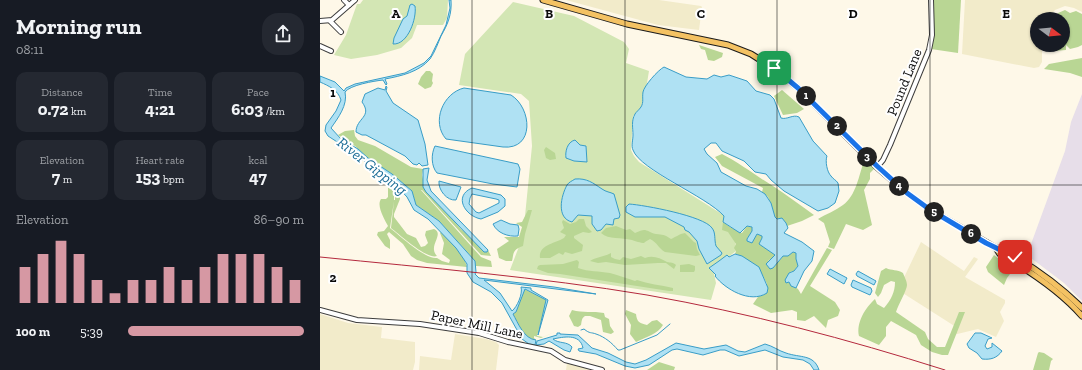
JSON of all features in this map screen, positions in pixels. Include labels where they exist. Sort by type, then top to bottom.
[{"type":"main road","points":[[543,0],[627,24],[728,45],[751,54],[774,68],[798,88],[877,166],[920,204],[996,248],[1002,249],[1040,272],[1060,287],[1082,308]]},
{"type":"main road","points":[[996,248],[1000,254],[1047,283],[1082,316]]},
{"type":"street","points":[[344,0],[349,5]]},
{"type":"street","points":[[320,21],[330,21],[354,0]]},
{"type":"street","name":"Pound Lane","points":[[877,166],[883,160],[890,145],[929,50],[932,35],[931,0]]},
{"type":"street","points":[[330,21],[341,32]]},
{"type":"street","points":[[321,45],[331,51]]},
{"type":"street","name":"Paper Mill Lane","points":[[320,310],[357,320],[420,324],[479,333],[508,342],[551,351],[565,360],[602,370]]},
{"type":"shaded area","points":[[566,0],[659,0],[701,6],[699,30],[658,25]]},
{"type":"shaded area","points":[[965,0],[1082,0],[1082,12],[1065,6],[1053,12],[1030,12],[1030,52],[1042,52],[1042,62],[1039,67],[1034,68],[962,54]]},
{"type":"shaded area","points":[[1082,94],[1082,301],[1064,283],[1027,255],[1065,151],[1071,122]]},
{"type":"shaded area","points":[[921,242],[964,271],[974,257],[978,259],[965,277],[1005,300],[1000,312],[1004,321],[996,337],[978,329],[953,335],[956,327],[898,290]]},
{"type":"shaded area","points":[[320,314],[348,323],[382,327],[381,338],[415,342],[415,362],[413,370],[320,370]]},
{"type":"shaded area","points":[[455,334],[496,342],[499,345],[496,370],[419,370],[420,356],[451,360]]},
{"type":"shaded area","points":[[567,363],[587,367],[596,370],[566,370]]},
{"type":"green space","points":[[363,0],[448,0],[447,18],[443,25],[417,25],[412,38],[401,48],[377,55],[351,59],[334,55],[346,35],[357,4],[360,4]]},
{"type":"green space","points":[[932,0],[961,0],[958,53],[931,49]]},
{"type":"green space","points":[[513,2],[574,16],[624,42],[629,49],[626,63],[649,71],[645,95],[640,110],[633,116],[631,150],[634,156],[639,162],[725,216],[723,223],[735,234],[736,251],[713,269],[716,283],[711,300],[510,270],[523,236],[532,146],[529,101],[521,94],[459,85],[465,54]]},
{"type":"green space","points":[[1076,11],[1082,14],[1082,45],[1070,49],[1070,13]]},
{"type":"green space","points":[[699,45],[723,53],[722,57],[714,61],[708,60],[705,50],[701,49]]},
{"type":"green space","points":[[1082,58],[1082,77],[1070,73],[1044,69],[1049,64]]},
{"type":"green space","points":[[426,71],[430,71],[433,74],[433,83],[431,87],[425,89],[418,84]]},
{"type":"green space","points":[[782,90],[804,109],[797,113],[783,115],[774,96]]},
{"type":"green space","points":[[354,130],[355,136],[358,140],[375,146],[411,167],[423,169],[422,175],[426,192],[461,229],[488,250],[491,256],[481,255],[421,190],[481,257],[491,261],[492,267],[476,266],[476,271],[473,270],[470,255],[439,221],[416,205],[412,191],[392,174],[368,158],[355,146],[338,135],[345,131]]},
{"type":"green space","points":[[546,147],[555,153],[556,159],[550,160],[546,158],[544,150]]},
{"type":"green space","points":[[722,154],[778,189],[814,215],[787,226],[786,223],[775,217],[768,197],[762,192],[763,188],[722,166],[715,157]]},
{"type":"green space","points":[[863,156],[877,169],[874,169],[870,173],[870,179],[864,190],[872,225],[863,230],[846,224],[834,249],[828,247],[830,242],[824,223],[818,219],[840,207],[851,196],[864,161],[861,158]]},
{"type":"green space","points":[[393,186],[395,189],[394,200],[397,189],[400,195],[394,217],[407,234],[416,238],[421,247],[428,243],[425,235],[426,231],[434,229],[437,231],[438,235],[434,250],[437,256],[427,254],[406,241],[426,255],[449,263],[450,260],[442,254],[444,243],[440,233],[441,232],[463,257],[467,267],[427,263],[417,260],[411,256],[403,244],[389,232],[387,234],[390,240],[390,249],[385,246],[377,235],[378,232],[384,231],[388,226],[382,213],[380,202],[381,199],[386,199],[388,197],[388,188]],"holes":[[[394,201],[391,228],[406,241],[390,228]]]},
{"type":"green space","points":[[528,210],[532,210],[523,246],[515,250],[512,261],[506,261],[499,258],[497,249],[509,241],[504,237],[519,237],[522,227],[516,223],[522,222]]},
{"type":"green space","points":[[579,219],[584,219],[586,226],[592,232],[583,232],[574,236],[574,238],[583,245],[582,251],[572,254],[565,252],[563,255],[559,253],[550,258],[540,258],[540,254],[545,247],[564,238],[566,235],[560,232],[564,228],[562,222],[563,220],[570,224]]},
{"type":"green space","points":[[723,222],[742,233],[747,226],[752,227],[752,231],[747,239],[758,234],[762,236],[759,244],[776,255],[768,261],[773,268],[783,256],[793,252],[796,253],[798,266],[794,271],[790,272],[786,283],[789,282],[798,289],[801,294],[827,248],[832,250],[810,286],[835,302],[840,310],[838,316],[828,320],[826,328],[814,316],[805,321],[797,320],[797,312],[792,310],[771,313],[753,304],[767,284],[763,276],[737,254],[735,254],[736,251],[734,248],[736,244],[728,232],[722,230]]},
{"type":"green space","points":[[616,226],[626,230],[630,229],[635,233],[646,230],[656,234],[665,235],[671,239],[685,233],[696,243],[700,255],[696,256],[665,252],[650,239],[643,243],[628,239],[608,237],[601,233],[606,228]]},
{"type":"green space","points":[[611,253],[611,257],[620,260],[623,257],[631,259],[641,256],[645,258],[654,257],[676,265],[674,269],[666,263],[625,265],[590,261]]},
{"type":"green space","points":[[994,255],[1013,270],[1004,285],[988,272],[986,267]]},
{"type":"green space","points":[[577,260],[579,262],[578,268],[610,273],[635,281],[637,280],[673,288],[673,291],[548,273],[537,269],[540,265],[563,264]]},
{"type":"green space","points":[[689,264],[695,266],[694,272],[680,272],[680,265]]},
{"type":"green space","points":[[886,268],[903,273],[907,282],[906,290],[896,312],[925,332],[928,339],[937,347],[945,347],[959,312],[965,312],[948,355],[932,352],[921,345],[916,335],[891,321],[886,327],[886,336],[879,345],[859,336],[858,331],[860,321],[868,307],[875,299],[877,304],[884,308],[892,296],[895,282],[891,281],[884,285],[878,297],[875,293],[881,271]]},
{"type":"green space","points":[[524,289],[547,300],[537,336],[543,337],[557,331],[541,338],[534,336],[536,340],[525,334],[513,314],[516,312]]},
{"type":"green space","points":[[572,310],[604,313],[605,317],[609,319],[610,326],[614,332],[611,334],[603,332],[601,320],[590,316],[585,316],[581,325],[578,327],[574,326],[569,316]]},
{"type":"green space","points":[[626,310],[636,314],[637,319],[642,324],[647,325],[652,321],[657,320],[663,325],[655,333],[636,342],[630,334],[631,325],[625,314]]},
{"type":"green space","points":[[1039,352],[1044,353],[1053,359],[1049,370],[1033,370]]},
{"type":"green space","points":[[659,362],[675,367],[674,370],[647,370]]},
{"type":"water","name":"River Gipping","points":[[449,0],[451,0],[451,10],[449,19],[430,59],[415,70],[403,75],[385,79],[386,85],[383,80],[352,87],[345,92],[346,97],[344,106],[331,128],[341,139],[358,149],[412,191],[416,205],[439,221],[475,261],[475,274],[479,278],[554,287],[596,294],[484,280],[500,293],[512,311],[516,307],[519,300],[521,287],[531,288],[531,290],[548,300],[538,335],[546,300],[525,289],[516,312],[513,314],[525,334],[536,340],[535,345],[529,344],[522,339],[502,303],[491,292],[473,282],[467,273],[467,264],[456,248],[428,219],[414,210],[407,197],[391,180],[328,136],[325,131],[326,125],[336,111],[341,100],[335,91],[320,82],[320,76],[335,82],[344,91],[346,88],[355,84],[405,73],[424,63],[431,56],[446,25],[450,8]]},
{"type":"water","points":[[412,4],[415,6],[415,17],[413,24],[407,36],[403,40],[393,44],[394,38],[403,19],[407,16],[410,5]]},
{"type":"water","points":[[664,67],[686,77],[707,79],[714,75],[721,77],[729,75],[747,81],[756,91],[770,95],[774,99],[781,118],[794,116],[799,117],[813,141],[827,156],[827,169],[838,183],[839,191],[835,203],[828,208],[818,211],[784,191],[766,174],[755,172],[744,161],[722,151],[716,143],[711,143],[704,149],[707,154],[717,163],[721,172],[746,186],[757,189],[765,194],[771,203],[775,217],[777,219],[782,218],[786,223],[788,228],[784,233],[802,242],[814,251],[812,261],[804,271],[796,288],[791,286],[789,282],[786,283],[785,280],[789,273],[794,271],[798,266],[796,253],[793,252],[788,256],[783,256],[773,268],[770,269],[766,264],[775,255],[759,244],[762,236],[757,234],[752,243],[747,241],[752,231],[752,227],[747,226],[740,233],[723,222],[724,216],[715,208],[648,166],[638,158],[633,150],[632,124],[635,113],[642,105],[644,89],[658,71]]},
{"type":"water","points":[[386,86],[386,91],[393,103],[418,120],[425,144],[428,165],[422,166],[419,163],[417,165],[413,164],[405,156],[366,135],[356,132],[358,124],[366,111],[362,102],[365,94],[378,88],[385,90]]},
{"type":"water","points":[[464,88],[511,95],[518,101],[523,109],[527,127],[521,142],[513,146],[503,147],[446,139],[440,125],[442,109],[450,96]]},
{"type":"water","points":[[575,140],[580,145],[586,146],[587,162],[574,161],[566,158],[566,150],[568,145]]},
{"type":"water","points":[[435,146],[518,164],[520,169],[517,187],[437,173],[432,160]]},
{"type":"water","points":[[429,168],[427,180],[431,191],[488,250],[487,252],[484,252],[426,192],[423,187],[423,169]]},
{"type":"water","points":[[575,179],[586,180],[605,191],[614,194],[620,215],[619,218],[614,219],[613,225],[606,224],[601,230],[597,231],[592,224],[592,216],[578,215],[572,222],[567,220],[562,211],[562,200],[567,185]]},
{"type":"water","points":[[439,181],[461,187],[456,200],[446,197],[440,188]]},
{"type":"water","points":[[472,188],[501,195],[505,199],[505,206],[498,212],[481,219],[475,217],[466,210],[463,205],[463,196]],"holes":[[[472,194],[499,200],[499,203],[479,213],[476,212],[469,204]]]},
{"type":"water","points":[[629,204],[647,206],[698,219],[712,228],[716,246],[722,253],[721,255],[707,264],[699,249],[697,241],[689,232],[685,230],[684,227],[665,217],[635,217],[626,212],[626,207]]},
{"type":"water","points":[[501,220],[510,224],[518,225],[518,236],[510,236],[497,230],[493,224]]},
{"type":"water","points":[[735,254],[742,256],[759,267],[768,288],[767,293],[753,297],[738,294],[719,281],[715,276],[716,275],[709,268],[727,255],[729,257]]},
{"type":"water","points":[[830,269],[847,278],[844,284],[827,274]]},
{"type":"water","points":[[858,271],[876,281],[874,285],[857,276],[856,274]]},
{"type":"water","points":[[853,280],[871,288],[872,291],[870,295],[852,287],[851,285]]},
{"type":"water","points":[[557,333],[578,335],[592,348],[608,353],[626,362],[635,364],[646,360],[676,343],[704,349],[726,345],[738,351],[745,352],[765,344],[791,355],[806,357],[814,361],[819,370],[814,370],[810,364],[803,360],[783,357],[765,350],[739,356],[725,350],[703,355],[677,349],[672,350],[649,365],[635,368],[625,366],[596,354],[579,351],[578,349],[583,348],[581,343],[575,338],[571,337],[553,339],[570,345],[572,347],[570,352],[549,341],[544,344],[536,345],[537,341],[557,335]]},
{"type":"water","points":[[975,333],[981,333],[992,338],[988,339],[985,346],[987,349],[992,347],[992,343],[1002,351],[994,358],[982,359],[977,353],[969,348],[967,344]]},
{"type":"waterway","points":[[581,330],[584,329],[602,337],[620,350],[657,335],[670,324]]},
{"type":"railway","points":[[320,257],[525,278],[647,295],[760,318],[945,370]]},
{"type":"route","points":[[774,68],[798,88],[877,166],[920,204],[986,243],[1002,249],[1015,257]]}]
